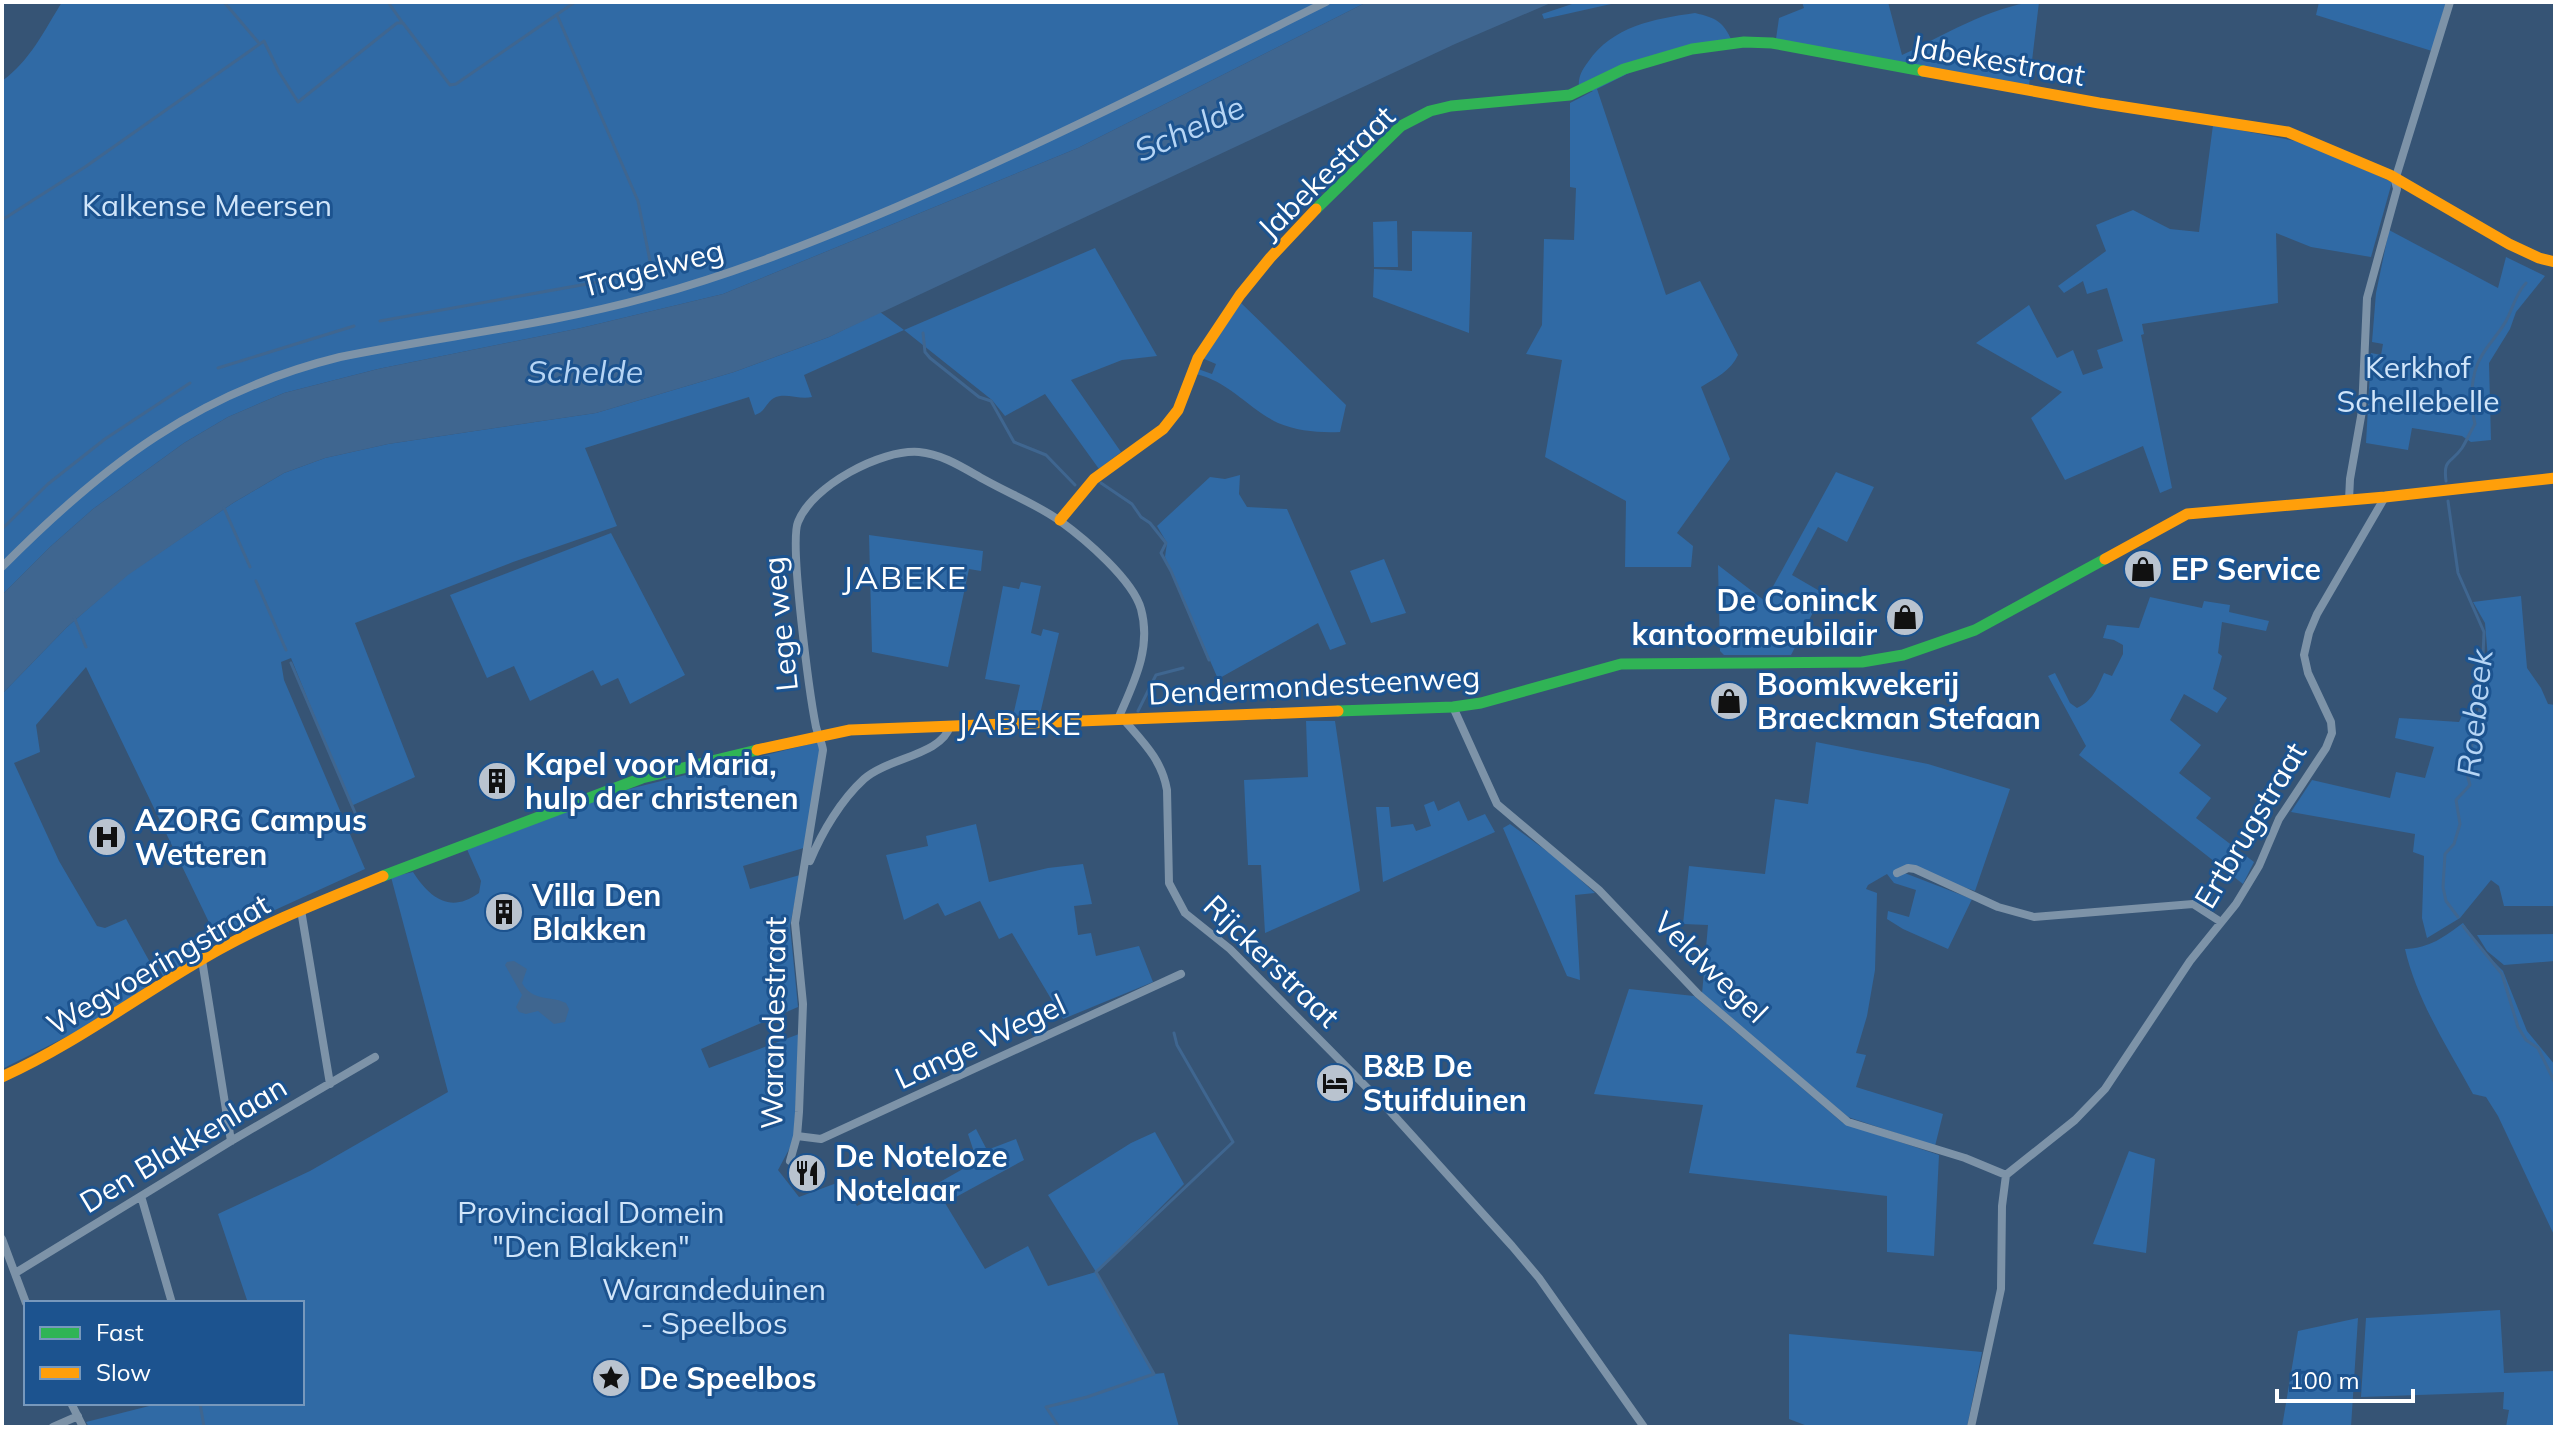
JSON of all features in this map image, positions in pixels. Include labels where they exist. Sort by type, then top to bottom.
[{"type":"main road","name":"Jabekestraat","points":[[1060,520],[1094,479],[1163,429],[1178,410],[1198,358],[1270,258],[1392,134],[1423,115],[1451,106],[1557,98],[1664,55],[1706,46],[1756,42],[2099,103],[2288,132],[2357,160],[2509,244],[2555,262]]},
{"type":"main road","name":"Dendermondesteenweg","points":[[792,741],[850,730],[1453,707],[1481,703],[1621,664],[1862,662],[1903,655],[1975,630],[2187,514],[2555,478]]},
{"type":"main road","name":"Wegvoeringstraat","points":[[2,1077],[40,1060],[202,960],[269,923],[607,788],[792,741]]},
{"type":"street","name":"Tragelweg","points":[[2,567],[80,493],[120,461],[196,411],[247,387],[305,365],[340,357],[536,322],[637,300],[759,262],[856,224],[1006,158],[1326,2]]},
{"type":"street","points":[[2349,500],[2362,411],[2367,298],[2397,189],[2395,180],[2450,2]]},
{"type":"street","name":"Lege weg","points":[[819,735],[795,536],[798,522],[822,489],[883,458],[920,452],[944,458],[1060,520]]},
{"type":"street","name":"Ertbrugstraat","points":[[2006,1175],[2075,1120],[2105,1089],[2190,961],[2236,904],[2259,866],[2279,819],[2326,748],[2332,733],[2331,722],[2308,673],[2304,655],[2309,633],[2385,497]]},
{"type":"street","points":[[1060,520],[1121,575],[1136,594],[1140,606],[1143,656],[1121,720]]},
{"type":"street","name":"Veldwegel","points":[[1453,707],[1497,804],[1599,890],[1698,994],[1848,1122],[1965,1158],[2006,1175]]},
{"type":"street","name":"Rijckerstraat","points":[[1121,720],[1155,757],[1165,777],[1169,883],[1185,913],[1230,949],[1389,1110],[1512,1246],[1539,1278],[1644,1427]]},
{"type":"street","name":"Warandestraat","points":[[801,884],[816,846],[843,803],[866,777],[898,759],[938,745],[948,734],[950,726]]},
{"type":"street","name":"Warandestraat","points":[[790,1161],[797,1136],[803,1004],[795,923],[823,750],[819,735]]},
{"type":"street","points":[[1897,873],[1908,868],[1915,869],[1998,907],[2034,917],[2193,904],[2221,922]]},
{"type":"street","points":[[301,910],[330,1084]]},
{"type":"street","points":[[202,960],[231,1141]]},
{"type":"street","name":"Lange Wegel","points":[[797,1136],[821,1139],[1181,974]]},
{"type":"street","name":"Den Blakkenlaan","points":[[17,1272],[375,1057]]},
{"type":"street","points":[[1971,1427],[2001,1289],[2002,1206],[2006,1175]]},
{"type":"street","points":[[141,1196],[171,1301]]},
{"type":"street","points":[[2,1239],[25,1301]]},
{"type":"street","points":[[72,1405],[83,1427]]},
{"type":"street","points":[[53,1427],[78,1416]]},
{"type":"green space","name":"Kalkense Meersen","points":[[62,2],[1367,2],[1078,148],[723,294],[581,328],[378,369],[284,393],[228,417],[184,443],[93,509],[2,595],[2,81],[29,55]]},
{"type":"green space","points":[[1578,2],[1620,2],[1544,19],[1542,14]]},
{"type":"green space","points":[[1802,2],[1888,2],[1902,55],[1988,14],[2039,2],[2029,86],[1776,39],[1779,18],[1804,8]]},
{"type":"green space","points":[[2319,2],[2446,2],[2432,51],[2316,15]]},
{"type":"green space","points":[[1695,13],[1718,21],[1732,41],[1637,69],[1597,89],[1666,295],[1700,281],[1738,355],[1727,370],[1701,387],[1730,459],[1677,533],[1693,546],[1691,567],[1625,567],[1626,501],[1545,457],[1562,360],[1526,354],[1542,325],[1544,239],[1574,240],[1576,188],[1570,187],[1570,103],[1593,91],[1579,91],[1581,73],[1598,50],[1622,32],[1664,18]]},
{"type":"green space","points":[[2213,125],[2306,143],[2392,182],[2371,257],[2311,247],[2276,233],[2278,303],[2142,324],[2144,334],[2141,335],[2172,488],[2160,493],[2143,446],[2065,480],[2031,418],[2062,392],[1976,343],[2029,305],[2057,358],[2073,350],[2083,375],[2103,368],[2097,350],[2123,341],[2107,288],[2087,294],[2083,281],[2064,293],[2058,286],[2106,251],[2096,225],[2133,210],[2170,229],[2199,232]]},
{"type":"green space","points":[[1397,221],[1398,267],[1374,267],[1373,222]]},
{"type":"green space","name":"Kerkhof Schellebelle","points":[[2389,230],[2498,288],[2506,257],[2545,276],[2516,312],[2510,329],[2489,363],[2491,440],[2471,442],[2462,436],[2412,428],[2408,450],[2366,443],[2371,353],[2381,355],[2383,344],[2372,342],[2376,293]]},
{"type":"green space","points":[[1412,231],[1472,232],[1469,333],[1373,297],[1374,269],[1412,271]]},
{"type":"green space","points":[[1095,248],[1157,356],[1122,360],[1071,380],[1121,452],[1099,469],[1045,394],[1005,416],[992,400],[904,330]]},
{"type":"green space","points":[[1241,303],[1346,405],[1340,432],[1309,431],[1278,423],[1218,383],[1196,374],[1198,369],[1212,374],[1216,364],[1202,358]]},
{"type":"green space","points":[[880,312],[904,330],[804,375],[812,397],[776,397],[755,415],[749,397],[585,448],[617,526],[355,623],[415,777],[351,806],[291,658],[281,662],[284,680],[365,869],[229,931],[229,936],[218,941],[86,667],[36,725],[40,752],[14,763],[59,861],[97,926],[105,928],[126,919],[152,966],[139,974],[146,987],[90,1025],[2,1069],[2,694],[67,627],[128,574],[233,503],[284,473],[325,458],[388,444],[596,413],[734,372],[829,337]]},
{"type":"green space","points":[[1836,472],[1874,487],[1847,542],[1818,527],[1792,575],[1823,593],[1791,655],[1724,655],[1720,651],[1718,565],[1765,601]]},
{"type":"green space","points":[[1240,475],[1239,494],[1247,507],[1287,509],[1346,644],[1330,650],[1318,623],[1218,679],[1165,557],[1167,543],[1157,526],[1210,477],[1225,479]]},
{"type":"green space","points":[[611,533],[685,675],[630,704],[618,678],[601,686],[593,670],[530,701],[514,666],[487,678],[450,595]]},
{"type":"green space","points":[[869,535],[983,551],[981,571],[969,569],[948,667],[872,652]]},
{"type":"green space","points":[[1384,559],[1406,613],[1371,623],[1350,571]]},
{"type":"green space","points":[[1021,582],[1041,586],[1031,633],[1041,636],[1043,629],[1059,633],[1040,714],[1013,716],[1020,685],[985,679],[1003,586],[1019,589]]},
{"type":"green space","points":[[2521,596],[2527,668],[2548,704],[2555,705],[2555,906],[2504,906],[2499,886],[2491,880],[2460,918],[2427,938],[2422,918],[2424,856],[2413,852],[2415,834],[2291,812],[2312,780],[2390,798],[2396,772],[2425,778],[2434,747],[2395,738],[2399,718],[2459,722],[2464,711],[2476,711],[2468,760],[2482,712],[2488,659],[2485,623],[2473,602]]},
{"type":"green space","points":[[2150,597],[2202,608],[2204,601],[2230,605],[2229,612],[2269,621],[2266,631],[2222,622],[2218,653],[2222,656],[2213,689],[2227,698],[2217,713],[2184,694],[2170,720],[2201,745],[2179,773],[2211,798],[2196,818],[2254,862],[2243,884],[2079,755],[2086,746],[2048,676],[2055,673],[2070,703],[2077,708],[2087,702],[2104,673],[2112,676],[2123,654],[2123,645],[2103,638],[2107,625],[2139,628]]},
{"type":"green space","points":[[1306,721],[1335,721],[1360,891],[1265,933],[1261,865],[1248,865],[1244,780],[1308,777]]},
{"type":"green space","name":"Provinciaal Domein \"Den Blakken\"","points":[[818,742],[821,760],[807,847],[743,866],[750,889],[800,875],[790,926],[798,1007],[701,1049],[709,1068],[799,1034],[794,1140],[778,1170],[799,1197],[842,1181],[857,1206],[891,1189],[901,1204],[977,1161],[968,1134],[976,1129],[987,1150],[1016,1139],[1024,1160],[945,1203],[985,1269],[1028,1246],[1048,1286],[1096,1272],[1154,1374],[1164,1373],[1179,1427],[89,1427],[86,1422],[153,1405],[304,1405],[304,1301],[247,1301],[218,1214],[310,1171],[448,1092],[391,877],[413,872],[426,889],[442,900],[459,902],[469,899],[479,893],[481,881],[466,847],[609,794]]},
{"type":"green space","points":[[1816,742],[1928,764],[2010,789],[1975,891],[1904,866],[1902,872],[1972,899],[1948,949],[1887,919],[1888,911],[1909,917],[1916,890],[1894,883],[1887,874],[1866,889],[1877,893],[1875,970],[1867,1016],[1856,1053],[1866,1055],[1856,1087],[1943,1114],[1935,1146],[1848,1117],[1702,994],[1708,925],[1683,924],[1689,866],[1765,874],[1775,799],[1808,804]]},
{"type":"green space","points":[[1434,801],[1438,811],[1459,801],[1468,821],[1485,814],[1495,832],[1383,882],[1376,807],[1389,807],[1391,827],[1413,824],[1416,831],[1431,826],[1424,805]]},
{"type":"green space","points":[[976,824],[989,882],[1048,868],[1083,864],[1092,904],[1074,906],[1078,935],[1091,933],[1096,956],[1139,946],[1153,982],[1063,1019],[1012,933],[999,939],[980,901],[945,916],[938,903],[904,920],[886,855],[928,846],[926,836]]},
{"type":"green space","points":[[1510,824],[1559,860],[1595,893],[1575,895],[1580,980],[1567,976],[1503,828]]},
{"type":"green space","points":[[2463,923],[2483,951],[2503,971],[2527,1031],[2555,1065],[2555,1237],[2498,1116],[2486,1097],[2473,1094],[2434,1024],[2410,968],[2405,949],[2429,944]]},
{"type":"green space","points":[[2555,934],[2555,961],[2504,965],[2487,951],[2477,935]]},
{"type":"green space","points":[[205,935],[211,947],[163,976],[159,969]]},
{"type":"green space","points":[[1629,989],[1694,996],[1843,1123],[1939,1155],[1934,1256],[1887,1252],[1887,1196],[1689,1173],[1703,1105],[1594,1094]]},
{"type":"green space","points":[[1155,1132],[1184,1184],[1096,1272],[1048,1195],[1131,1143]]},
{"type":"green space","points":[[2129,1151],[2155,1159],[2146,1253],[2093,1244]]},
{"type":"green space","points":[[2500,1310],[2504,1373],[2555,1371],[2555,1427],[2506,1427],[2509,1410],[2503,1409],[2504,1392],[2361,1397],[2366,1318]]},
{"type":"green space","points":[[2358,1318],[2351,1427],[2282,1427],[2298,1331]]},
{"type":"green space","points":[[1789,1334],[1982,1352],[1967,1427],[1810,1427],[1789,1419]]},
{"type":"water","name":"Schelde","points":[[1367,2],[1553,2],[1455,44],[829,337],[734,372],[596,413],[388,444],[325,458],[284,473],[233,503],[128,575],[67,627],[2,694],[2,595],[93,509],[184,443],[228,417],[284,393],[378,369],[581,328],[723,294],[1078,148]]},
{"type":"water","points":[[514,961],[527,969],[522,983],[526,989],[536,996],[566,1003],[569,1009],[565,1022],[554,1024],[538,1011],[519,1012],[516,1007],[522,995],[505,965]]},
{"type":"waterway","points":[[224,2],[258,42]]},
{"type":"waterway","points":[[388,2],[402,22]]},
{"type":"waterway","points":[[2,220],[85,167],[264,41],[298,102],[397,23],[403,23],[450,85],[456,84],[575,2]]},
{"type":"waterway","points":[[557,15],[638,201],[650,261]]},
{"type":"waterway","points":[[380,321],[615,279]]},
{"type":"waterway","name":"Roebeek","points":[[2446,481],[2447,465],[2462,448],[2475,424],[2472,390],[2477,364],[2503,326],[2526,283]]},
{"type":"waterway","points":[[218,368],[354,326]]},
{"type":"waterway","points":[[923,333],[925,352],[930,358],[979,397],[991,401],[1014,442],[1046,455],[1075,485]]},
{"type":"waterway","points":[[2,529],[48,484],[105,439],[190,383]]},
{"type":"waterway","points":[[1101,483],[1132,504],[1166,543],[1161,553],[1209,660]]},
{"type":"waterway","name":"Roebeek","points":[[2448,501],[2458,573],[2484,632],[2481,704],[2466,770],[2470,785],[2456,800],[2460,824],[2454,844],[2445,854],[2443,887],[2446,901],[2458,917]]},
{"type":"waterway","points":[[224,508],[250,567]]},
{"type":"waterway","points":[[256,581],[286,650]]},
{"type":"waterway","points":[[74,617],[86,647]]},
{"type":"waterway","points":[[291,663],[359,822]]},
{"type":"waterway","points":[[1138,711],[1156,675],[1183,668]]},
{"type":"waterway","name":"Roebeek","points":[[2463,926],[2502,974],[2518,1027],[2526,1040],[2538,1048],[2555,1083]]},
{"type":"waterway","points":[[1059,1427],[1046,1407],[1087,1397],[1154,1374],[1096,1272],[1233,1142],[1177,1045],[1174,1033]]},
{"type":"waterway","points":[[200,1405],[204,1427]]},
{"type":"traffic: fast","points":[[1316,209],[1401,126],[1430,111],[1451,106],[1570,95],[1624,69],[1692,49],[1744,42],[1772,43],[1923,71]]},
{"type":"traffic: fast","points":[[1338,711],[1453,707],[1481,703],[1621,664],[1862,662],[1903,655],[1975,630],[2105,559]]},
{"type":"traffic: fast","points":[[383,876],[642,778],[757,750]]},
{"type":"traffic: slow","points":[[1923,71],[2099,103],[2288,132],[2390,175],[2509,244],[2555,262]]},
{"type":"traffic: slow","points":[[1060,520],[1094,479],[1163,429],[1178,410],[1198,358],[1240,295],[1316,209]]},
{"type":"traffic: slow","points":[[2105,559],[2187,514],[2555,478]]},
{"type":"traffic: slow","points":[[757,750],[850,730],[1338,711]]},
{"type":"traffic: slow","points":[[2,1077],[58,1048],[240,938],[383,876]]},
{"type":"place","name":"EP Service","points":[[2143,569]]},
{"type":"place","name":"De Coninck kantoormeubilair","points":[[1905,617]]},
{"type":"place","name":"Boomkwekerij Braeckman Stefaan","points":[[1729,701]]},
{"type":"place","name":"Kapel voor Maria, hulp der christenen","points":[[497,781]]},
{"type":"place","name":"AZORG Campus Wetteren","points":[[107,837]]},
{"type":"place","name":"Villa Den Blakken","points":[[504,912]]},
{"type":"place","name":"B&B De Stuifduinen","points":[[1335,1083]]},
{"type":"place","name":"De Noteloze Notelaar","points":[[807,1173]]},
{"type":"place","name":"De Speelbos","points":[[611,1378]]},
{"type":"district","name":"JABEKE","points":[[905,577]]},
{"type":"district","name":"JABEKE","points":[[1020,723]]},
{"type":"park label","name":"Warandeduinen - Speelbos","points":[[714,1306]]}]
